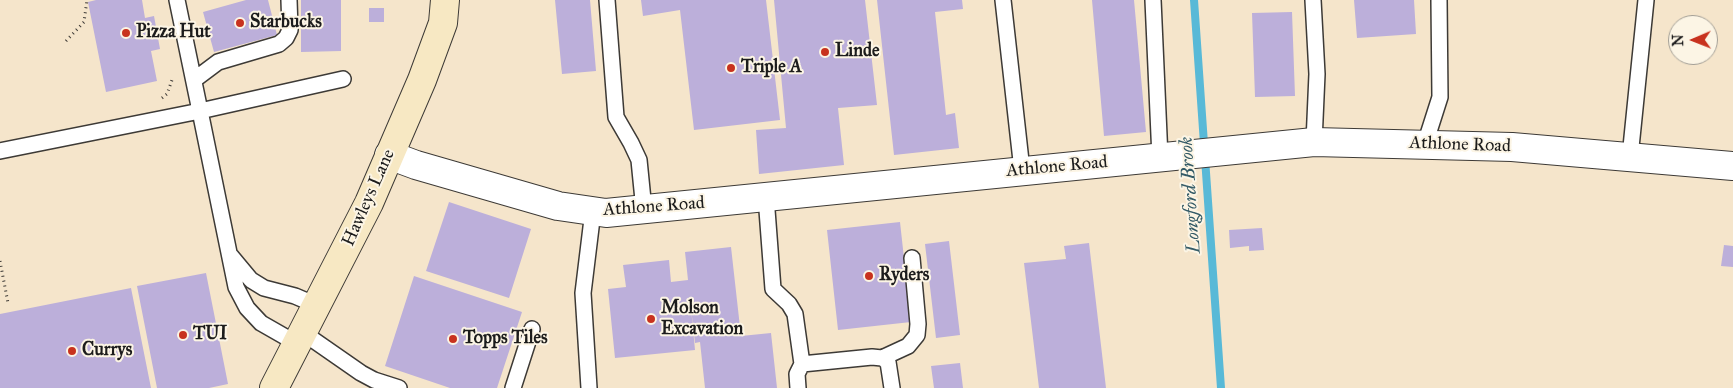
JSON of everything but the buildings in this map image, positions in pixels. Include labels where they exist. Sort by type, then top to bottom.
[{"type":"street","name":"Hawleys Lane","points":[[280,386],[299,338],[369,203],[443,23],[445,0]]},
{"type":"street","name":"Athlone Road","points":[[389,155],[416,165],[558,206],[606,213],[1314,142],[1512,146],[1733,166]]},
{"type":"lane","points":[[178,0],[228,253],[236,287],[247,308],[262,323],[299,338],[374,380],[400,388]]},
{"type":"lane","points":[[194,80],[218,62],[279,44],[286,38],[290,30],[289,0]]},
{"type":"lane","points":[[607,0],[616,117],[632,143],[639,160],[644,210]]},
{"type":"lane","points":[[1003,0],[1022,170]]},
{"type":"lane","points":[[1153,0],[1169,157]]},
{"type":"lane","points":[[1313,0],[1317,74],[1314,142]]},
{"type":"lane","points":[[1425,144],[1440,97],[1439,0]]},
{"type":"lane","points":[[1630,157],[1646,0]]},
{"type":"lane","points":[[0,152],[200,111],[343,79]]},
{"type":"lane","points":[[766,197],[773,289],[789,304],[795,314],[802,364],[797,374],[798,388]]},
{"type":"lane","points":[[589,388],[583,293],[593,211]]},
{"type":"lane","points":[[228,253],[251,280],[264,288],[295,296],[316,305]]},
{"type":"lane","points":[[882,358],[908,346],[917,335],[918,324],[912,258]]},
{"type":"lane","points":[[513,388],[532,329]]},
{"type":"lane","points":[[802,364],[872,357],[882,358],[888,362],[892,388]]},
{"type":"path","points":[[66,41],[84,22],[87,0]]},
{"type":"path","points":[[0,261],[8,303]]},
{"type":"waterway","name":"Longford Brook","points":[[1194,0],[1221,388]]},
{"type":"place","name":"Starbucks","points":[[240,23]]},
{"type":"place","name":"Pizza Hut","points":[[126,33]]},
{"type":"place","name":"Linde","points":[[825,52]]},
{"type":"place","name":"Triple A","points":[[731,68]]},
{"type":"place","name":"Ryders","points":[[869,276]]},
{"type":"place","name":"Molson Excavation","points":[[651,319]]},
{"type":"place","name":"TUI","points":[[183,335]]},
{"type":"place","name":"Topps Tiles","points":[[453,339]]},
{"type":"place","name":"Currys","points":[[72,351]]}]
